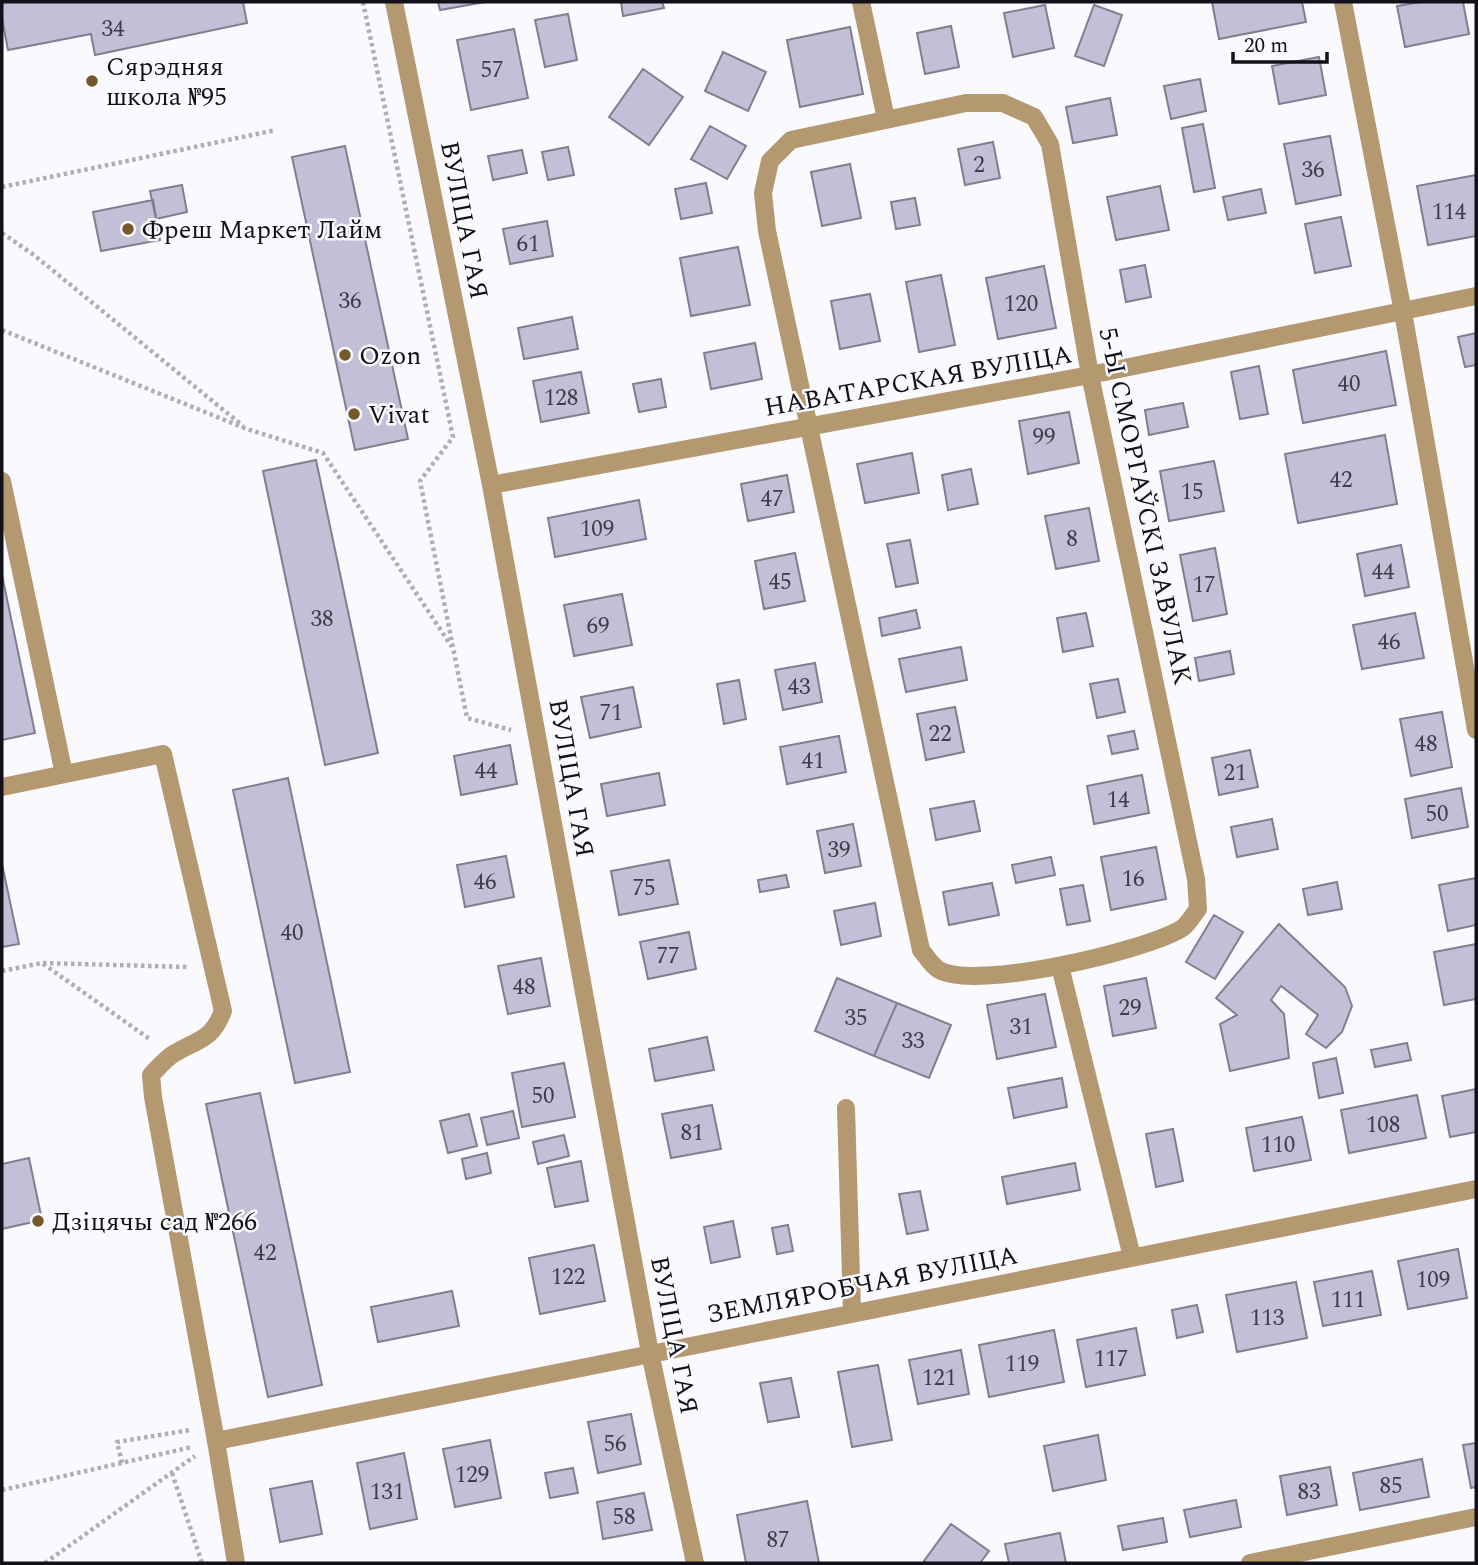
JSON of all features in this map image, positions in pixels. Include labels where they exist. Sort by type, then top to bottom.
[{"type":"street","name":"ВУЛІЦА ГАЯ","points":[[394,2],[491,485],[650,1353],[695,1563]]},
{"type":"street","points":[[861,2],[886,119]]},
{"type":"street","points":[[1343,2],[1403,312],[1476,730]]},
{"type":"street","name":"5-Ы СМОРГАЎСКІ ЗАВУЛАК","points":[[966,103],[1003,103],[1034,117],[1050,144],[1090,375],[1196,879],[1198,909],[1183,928],[1147,943],[1060,966],[960,976],[938,970],[920,950],[767,231],[763,193],[770,161],[791,140],[966,103]]},
{"type":"street","name":"НАВАТАРСКАЯ ВУЛІЦА","points":[[491,485],[1090,375],[1476,296]]},
{"type":"street","points":[[2,481],[64,774]]},
{"type":"street","points":[[2,787],[163,754],[223,1011],[217,1028],[197,1043],[172,1054],[151,1075],[236,1563]]},
{"type":"street","points":[[1060,966],[1132,1257]]},
{"type":"street","points":[[846,1108],[852,1312]]},
{"type":"street","name":"ЗЕМЛЯРОБЧАЯ ВУЛІЦА","points":[[215,1434],[650,1353],[1476,1189]]},
{"type":"street","points":[[1250,1563],[1476,1517]]},
{"type":"path","points":[[363,2],[453,437],[420,481],[467,718],[515,731]]},
{"type":"path","points":[[2,187],[276,130]]},
{"type":"path","points":[[2,233],[247,429]]},
{"type":"path","points":[[2,330],[247,429],[323,453],[453,649]]},
{"type":"path","points":[[42,963],[172,1054]]},
{"type":"path","points":[[2,971],[42,963],[211,968]]},
{"type":"path","points":[[2,1490],[122,1463],[215,1434]]},
{"type":"path","points":[[122,1463],[117,1441],[215,1434]]},
{"type":"path","points":[[45,1563],[172,1473],[215,1434]]},
{"type":"path","points":[[172,1473],[202,1563]]},
{"type":"building","points":[[2,2],[243,2],[247,23],[95,55],[91,34],[8,50],[2,19]]},
{"type":"building","points":[[438,2],[485,2],[440,10]]},
{"type":"building","points":[[621,2],[662,2],[664,8],[623,16]]},
{"type":"building","points":[[1212,2],[1302,2],[1306,22],[1219,39]]},
{"type":"building","points":[[1421,2],[1463,2],[1469,34],[1405,47],[1397,6]]},
{"type":"building","points":[[1045,5],[1054,48],[1013,57],[1004,13]]},
{"type":"building","points":[[1094,5],[1122,15],[1104,66],[1075,56]]},
{"type":"building","points":[[568,14],[577,60],[545,67],[535,20]]},
{"type":"building","points":[[951,26],[959,67],[925,74],[917,33]]},
{"type":"building","points":[[850,27],[863,94],[800,107],[787,40]]},
{"type":"building","points":[[514,29],[528,98],[471,110],[457,40]]},
{"type":"building","points":[[723,52],[766,72],[748,111],[705,91]]},
{"type":"building","points":[[1319,57],[1326,95],[1279,104],[1272,66]]},
{"type":"building","points":[[643,69],[683,97],[649,145],[609,117]]},
{"type":"building","points":[[1200,79],[1206,111],[1171,119],[1164,86]]},
{"type":"building","points":[[1110,98],[1117,135],[1073,143],[1066,107]]},
{"type":"building","points":[[1203,124],[1215,188],[1194,192],[1182,128]]},
{"type":"building","points":[[710,126],[746,146],[727,179],[691,159]]},
{"type":"building","points":[[1330,136],[1341,195],[1296,204],[1284,144]]},
{"type":"building","points":[[993,142],[1000,178],[965,185],[958,149]]},
{"type":"building","points":[[345,146],[408,439],[355,450],[292,157]]},
{"type":"building","points":[[568,147],[574,175],[548,180],[542,152]]},
{"type":"building","points":[[522,150],[527,173],[493,180],[488,156]]},
{"type":"building","points":[[850,164],[861,218],[822,226],[811,172]]},
{"type":"building","points":[[1476,175],[1476,236],[1428,245],[1417,186]]},
{"type":"building","points":[[706,183],[712,213],[681,219],[675,189]]},
{"type":"building","points":[[182,185],[187,212],[156,219],[150,191]]},
{"type":"building","points":[[1160,186],[1169,230],[1116,240],[1107,197]]},
{"type":"building","points":[[1261,189],[1266,213],[1228,220],[1223,197]]},
{"type":"building","points":[[915,198],[920,225],[896,229],[891,202]]},
{"type":"building","name":"Фреш Маркет Лайм","points":[[153,200],[160,240],[101,251],[93,212]]},
{"type":"building","points":[[1341,217],[1351,266],[1315,273],[1305,224]]},
{"type":"building","points":[[547,221],[553,256],[510,264],[503,229]]},
{"type":"building","points":[[738,247],[750,305],[691,316],[680,258]]},
{"type":"building","points":[[1145,265],[1151,297],[1126,302],[1120,270]]},
{"type":"building","points":[[1044,266],[1056,328],[998,339],[986,278]]},
{"type":"building","points":[[941,275],[955,345],[919,352],[906,282]]},
{"type":"building","points":[[870,294],[880,341],[840,349],[831,301]]},
{"type":"building","points":[[572,317],[578,349],[524,359],[518,328]]},
{"type":"building","points":[[1476,333],[1476,365],[1465,367],[1458,337]]},
{"type":"building","points":[[755,343],[762,379],[711,389],[704,353]]},
{"type":"building","points":[[1386,351],[1396,405],[1303,423],[1293,370]]},
{"type":"building","points":[[1259,366],[1268,414],[1240,419],[1231,372]]},
{"type":"building","points":[[581,372],[589,413],[541,422],[533,381]]},
{"type":"building","points":[[661,379],[666,407],[639,412],[633,384]]},
{"type":"building","points":[[1183,403],[1188,427],[1149,435],[1145,410]]},
{"type":"building","points":[[1069,412],[1079,463],[1028,474],[1019,421]]},
{"type":"building","points":[[1385,435],[1397,504],[1298,523],[1285,454]]},
{"type":"building","points":[[912,453],[919,493],[865,503],[857,464]]},
{"type":"building","points":[[316,460],[378,753],[325,765],[263,471]]},
{"type":"building","points":[[1214,461],[1224,511],[1169,521],[1160,471]]},
{"type":"building","points":[[971,469],[978,504],[948,510],[942,475]]},
{"type":"building","points":[[787,475],[794,512],[748,521],[741,484]]},
{"type":"building","points":[[639,500],[646,539],[555,557],[548,518]]},
{"type":"building","points":[[1089,508],[1099,561],[1056,569],[1045,516]]},
{"type":"building","points":[[910,540],[918,583],[896,587],[887,544]]},
{"type":"building","points":[[1401,545],[1409,587],[1365,596],[1357,554]]},
{"type":"building","points":[[1215,548],[1227,614],[1193,621],[1180,555]]},
{"type":"building","points":[[795,553],[805,601],[764,609],[755,561]]},
{"type":"building","points":[[2,575],[35,733],[2,740]]},
{"type":"building","points":[[622,594],[632,645],[574,656],[564,605]]},
{"type":"building","points":[[916,610],[920,628],[882,636],[879,618]]},
{"type":"building","points":[[1086,613],[1093,646],[1063,652],[1057,618]]},
{"type":"building","points":[[1415,613],[1424,658],[1362,669],[1353,625]]},
{"type":"building","points":[[961,647],[967,680],[906,692],[899,659]]},
{"type":"building","points":[[1230,651],[1234,674],[1199,681],[1195,658]]},
{"type":"building","points":[[815,663],[822,702],[783,710],[775,670]]},
{"type":"building","points":[[1118,679],[1125,712],[1097,718],[1090,684]]},
{"type":"building","points":[[739,680],[746,719],[724,724],[717,684]]},
{"type":"building","points":[[633,687],[641,727],[590,738],[581,697]]},
{"type":"building","points":[[955,707],[964,752],[926,760],[917,714]]},
{"type":"building","points":[[1442,712],[1452,767],[1411,776],[1400,719]]},
{"type":"building","points":[[1134,731],[1138,749],[1112,754],[1108,736]]},
{"type":"building","points":[[839,736],[846,772],[787,784],[780,747]]},
{"type":"building","points":[[510,745],[517,784],[461,795],[454,756]]},
{"type":"building","points":[[1250,750],[1258,787],[1219,795],[1212,758]]},
{"type":"building","points":[[659,773],[665,805],[607,816],[601,784]]},
{"type":"building","points":[[1142,775],[1149,813],[1094,824],[1087,786]]},
{"type":"building","points":[[288,778],[350,1072],[295,1083],[233,790]]},
{"type":"building","points":[[1461,788],[1468,827],[1412,838],[1405,799]]},
{"type":"building","points":[[974,801],[980,831],[936,840],[930,809]]},
{"type":"building","points":[[1272,819],[1278,849],[1237,857],[1231,827]]},
{"type":"building","points":[[853,824],[861,866],[825,873],[817,831]]},
{"type":"building","points":[[1156,847],[1166,899],[1111,910],[1101,857]]},
{"type":"building","points":[[506,856],[514,897],[465,907],[457,865]]},
{"type":"building","points":[[1051,857],[1055,875],[1016,883],[1012,865]]},
{"type":"building","points":[[669,860],[678,904],[619,915],[611,871]]},
{"type":"building","points":[[2,864],[19,944],[2,947]]},
{"type":"building","points":[[786,875],[789,887],[760,892],[758,880]]},
{"type":"building","points":[[1476,878],[1476,925],[1448,931],[1439,885]]},
{"type":"building","points":[[1337,882],[1342,909],[1308,915],[1303,889]]},
{"type":"building","points":[[992,883],[999,915],[949,925],[943,892]]},
{"type":"building","points":[[1083,885],[1090,921],[1067,925],[1060,889]]},
{"type":"building","points":[[875,903],[881,936],[841,945],[834,911]]},
{"type":"building","points":[[1214,915],[1243,932],[1215,979],[1186,962]]},
{"type":"building","points":[[1279,924],[1345,987],[1352,1006],[1342,1032],[1326,1048],[1306,1034],[1318,1015],[1281,986],[1271,1000],[1284,1014],[1289,1058],[1230,1071],[1220,1024],[1237,1015],[1216,998]]},
{"type":"building","points":[[689,932],[696,969],[648,979],[640,942]]},
{"type":"building","points":[[1476,944],[1476,999],[1444,1005],[1434,952]]},
{"type":"building","points":[[541,958],[550,1006],[508,1014],[498,966]]},
{"type":"building","points":[[837,978],[897,1003],[874,1056],[815,1031]]},
{"type":"building","points":[[1146,978],[1156,1028],[1113,1036],[1104,986]]},
{"type":"building","points":[[1045,994],[1056,1047],[997,1059],[987,1005]]},
{"type":"building","points":[[897,1003],[951,1025],[929,1078],[874,1056]]},
{"type":"building","points":[[707,1037],[714,1070],[655,1081],[649,1049]]},
{"type":"building","points":[[1407,1043],[1411,1060],[1375,1067],[1371,1050]]},
{"type":"building","points":[[1336,1058],[1343,1093],[1319,1098],[1313,1063]]},
{"type":"building","points":[[564,1063],[575,1117],[522,1127],[512,1073]]},
{"type":"building","points":[[1062,1078],[1067,1107],[1014,1118],[1008,1088]]},
{"type":"building","points":[[1476,1089],[1476,1132],[1450,1137],[1442,1096]]},
{"type":"building","points":[[260,1093],[322,1385],[268,1397],[206,1104]]},
{"type":"building","points":[[1417,1095],[1426,1138],[1349,1153],[1341,1110]]},
{"type":"building","points":[[712,1105],[721,1149],[671,1158],[662,1114]]},
{"type":"building","points":[[513,1111],[519,1138],[487,1145],[481,1118]]},
{"type":"building","points":[[469,1114],[477,1146],[448,1153],[440,1121]]},
{"type":"building","points":[[1302,1117],[1311,1160],[1254,1171],[1246,1128]]},
{"type":"building","points":[[1173,1129],[1183,1181],[1156,1187],[1146,1134]]},
{"type":"building","points":[[564,1135],[569,1156],[538,1164],[533,1142]]},
{"type":"building","points":[[487,1153],[491,1173],[466,1179],[462,1159]]},
{"type":"building","points":[[29,1158],[42,1220],[2,1229],[2,1164]]},
{"type":"building","points":[[581,1161],[588,1201],[555,1207],[547,1168]]},
{"type":"building","points":[[1075,1163],[1080,1190],[1007,1204],[1002,1177]]},
{"type":"building","points":[[920,1191],[928,1230],[907,1234],[899,1194]]},
{"type":"building","points":[[733,1221],[740,1257],[711,1263],[704,1227]]},
{"type":"building","points":[[788,1225],[793,1251],[777,1254],[772,1228]]},
{"type":"building","points":[[594,1245],[605,1301],[540,1314],[529,1258]]},
{"type":"building","points":[[1458,1249],[1467,1298],[1408,1309],[1398,1261]]},
{"type":"building","points":[[1372,1271],[1381,1315],[1323,1326],[1314,1282]]},
{"type":"building","points":[[1296,1282],[1307,1338],[1237,1352],[1226,1295]]},
{"type":"building","points":[[452,1291],[459,1326],[378,1342],[371,1307]]},
{"type":"building","points":[[1197,1305],[1203,1332],[1177,1338],[1172,1310]]},
{"type":"building","points":[[1136,1328],[1145,1375],[1086,1387],[1077,1340]]},
{"type":"building","points":[[1054,1330],[1064,1382],[989,1397],[979,1345]]},
{"type":"building","points":[[961,1350],[969,1394],[918,1404],[909,1360]]},
{"type":"building","points":[[878,1365],[892,1440],[852,1447],[838,1372]]},
{"type":"building","points":[[791,1378],[799,1417],[768,1422],[760,1383]]},
{"type":"building","points":[[631,1414],[641,1464],[598,1473],[588,1422]]},
{"type":"building","points":[[1098,1435],[1106,1480],[1053,1491],[1044,1446]]},
{"type":"building","points":[[490,1440],[501,1498],[455,1507],[443,1449]]},
{"type":"building","points":[[1476,1443],[1476,1487],[1471,1488],[1463,1445]]},
{"type":"building","points":[[404,1453],[417,1519],[370,1529],[357,1463]]},
{"type":"building","points":[[1422,1459],[1429,1497],[1360,1510],[1353,1473]]},
{"type":"building","points":[[1330,1467],[1337,1505],[1287,1515],[1280,1476]]},
{"type":"building","points":[[573,1468],[578,1493],[550,1498],[545,1473]]},
{"type":"building","points":[[312,1481],[322,1534],[280,1542],[270,1489]]},
{"type":"building","points":[[644,1493],[652,1530],[603,1539],[597,1502]]},
{"type":"building","points":[[1236,1500],[1241,1527],[1190,1537],[1184,1510]]},
{"type":"building","points":[[807,1501],[819,1563],[746,1563],[737,1515]]},
{"type":"building","points":[[1163,1518],[1167,1542],[1123,1550],[1118,1526]]},
{"type":"building","points":[[951,1524],[989,1551],[980,1563],[924,1561]]},
{"type":"building","points":[[1060,1533],[1066,1563],[1009,1563],[1005,1544]]},
{"type":"place","name":"Сярэдняя школа №95","points":[[92,81]]},
{"type":"place","name":"Фреш Маркет Лайм","points":[[128,229]]},
{"type":"place","name":"Ozon","points":[[345,355]]},
{"type":"place","name":"Vivat","points":[[354,414]]},
{"type":"place","name":"Дзіцячы сад №266","points":[[38,1221]]}]
